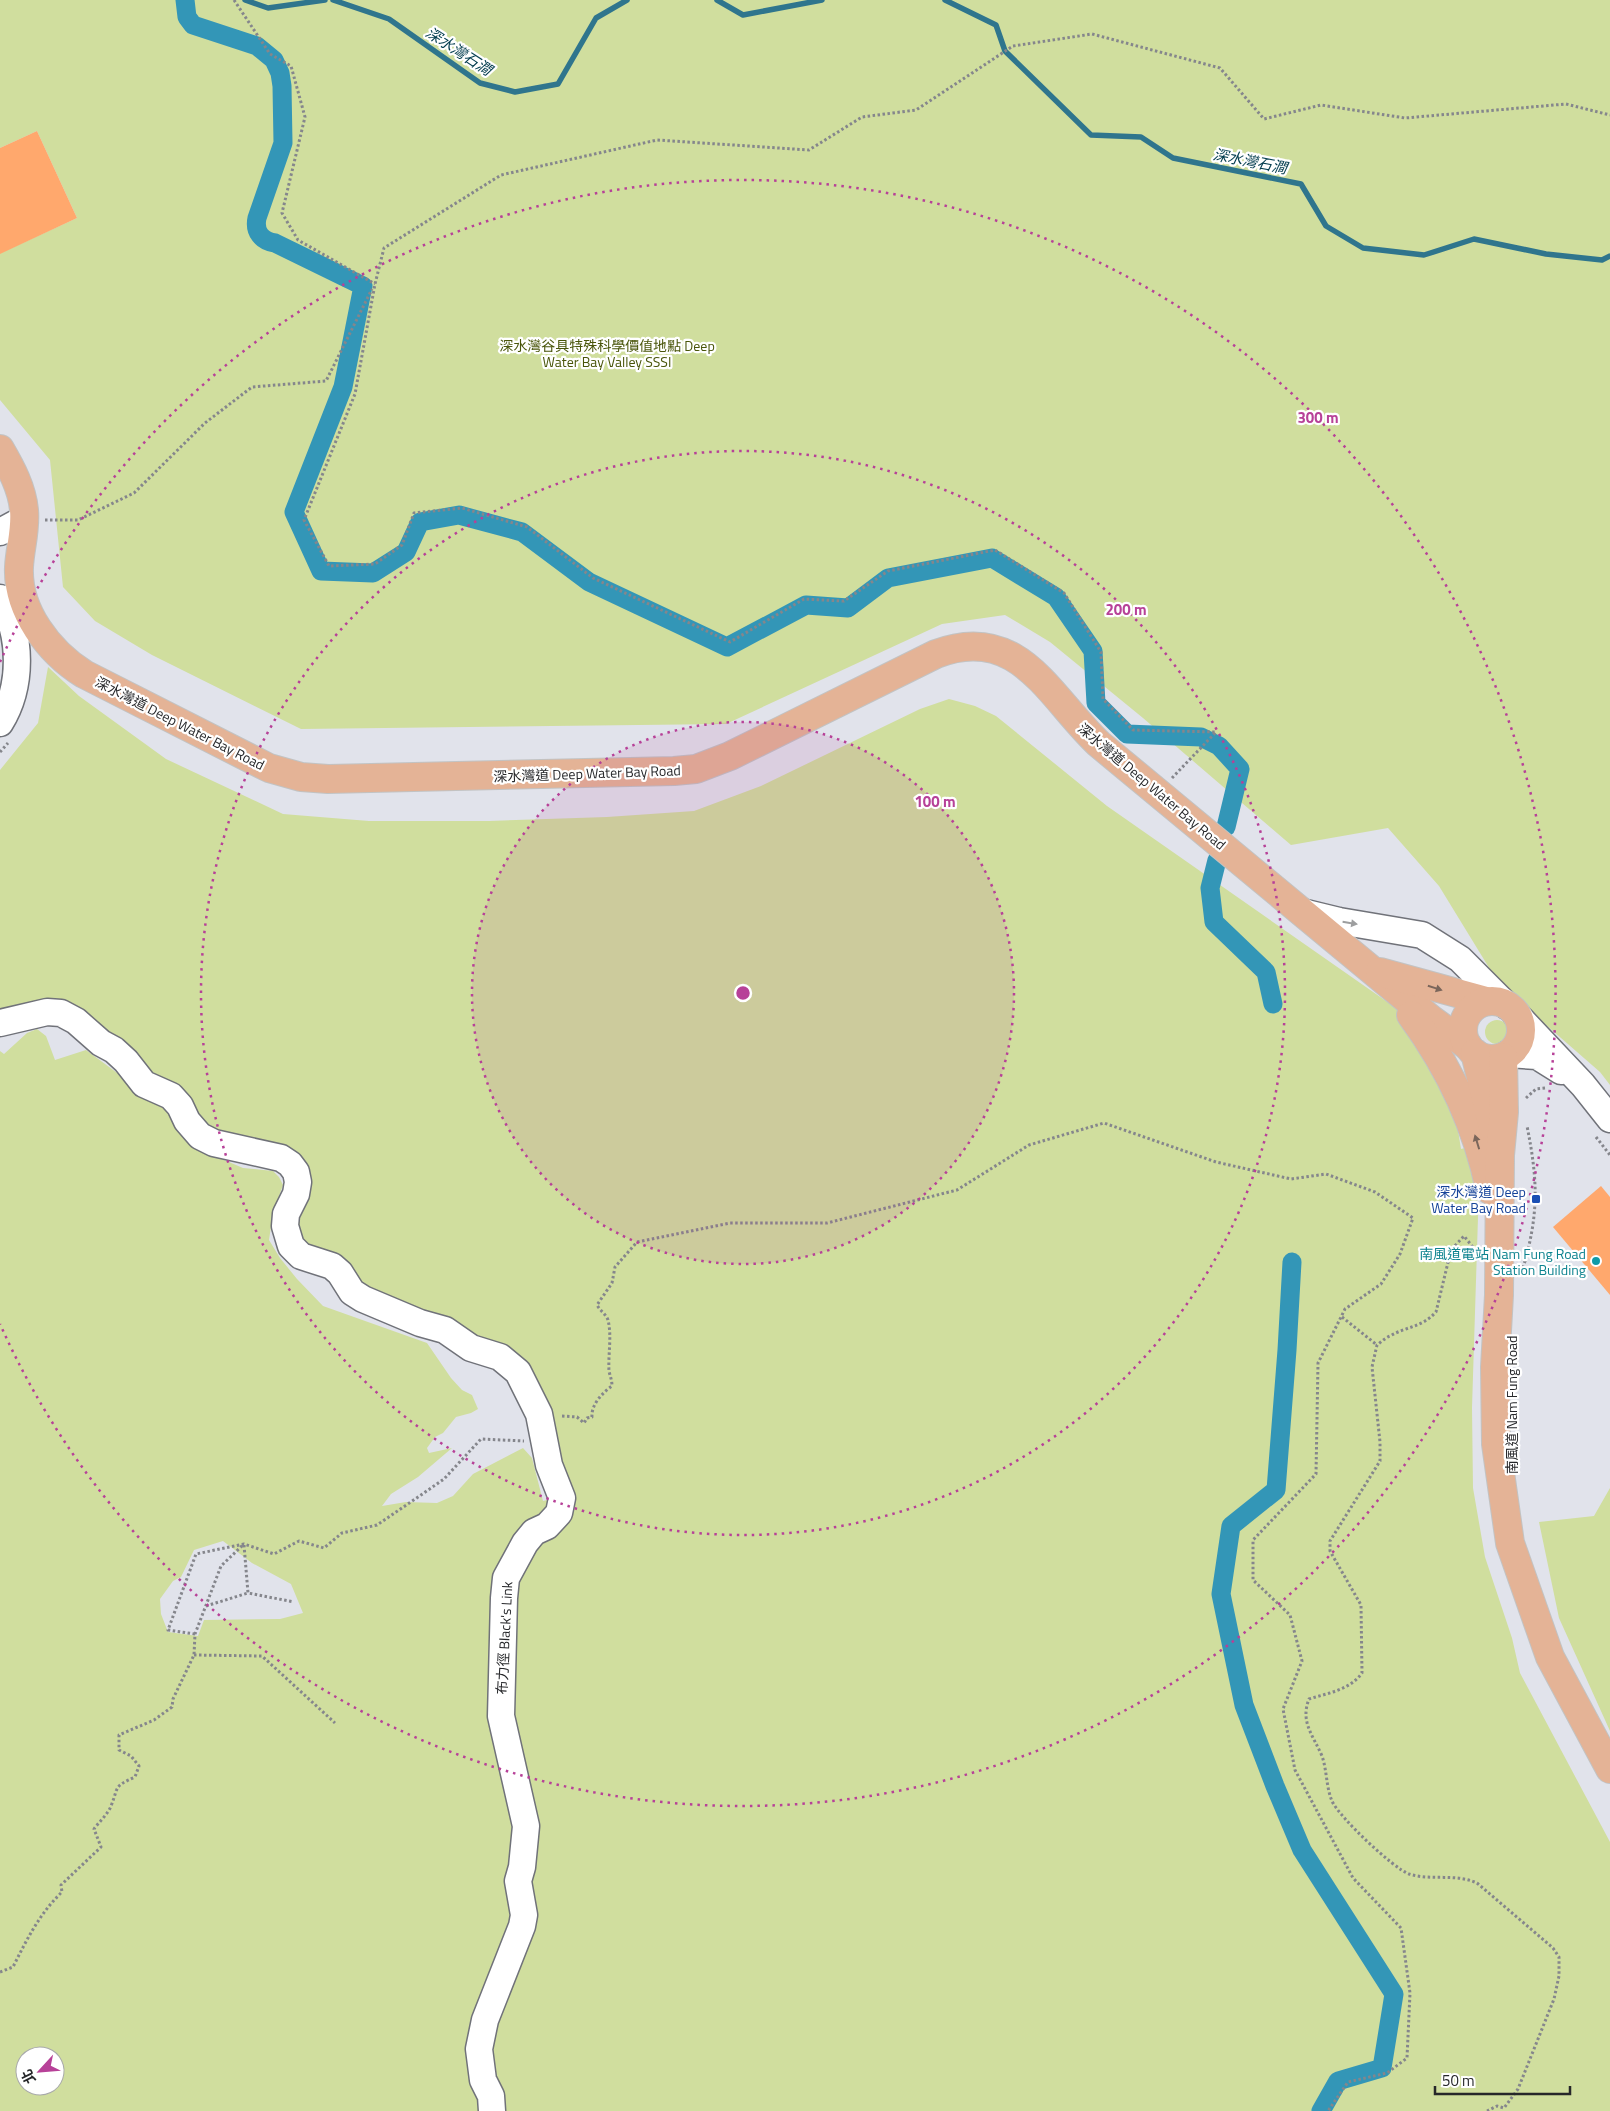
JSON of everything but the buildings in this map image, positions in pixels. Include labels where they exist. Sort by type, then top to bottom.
[{"type":"main road","name":"深水灣道 Deep Water Bay Road","points":[[0,450],[31,520],[19,570],[21,590],[33,621],[56,652],[84,674],[254,762],[300,777],[328,779],[696,769],[730,756],[936,654],[966,647],[983,647],[1012,656],[1031,669],[1078,724],[1099,744],[1432,1020],[1472,1050]]},
{"type":"main road","name":"深水灣道 Deep Water Bay Road","points":[[1372,969],[1503,1007]]},
{"type":"main road","points":[[1372,969],[1404,1006],[1433,1045],[1472,1124],[1486,1171],[1489,1248]]},
{"type":"main road","points":[[1475,1006],[1503,1007],[1520,1024],[1520,1035],[1516,1046],[1505,1055],[1493,1059],[1484,1058],[1472,1050],[1463,1036],[1465,1019],[1475,1006]]},
{"type":"main road","name":"南風道 Nam Fung Road","points":[[1472,1050],[1500,1155]]},
{"type":"main road","name":"南風道 Nam Fung Road","points":[[1505,1055],[1504,1112],[1489,1248],[1495,1367],[1496,1444],[1510,1544],[1550,1657],[1610,1769]]},
{"type":"street","points":[[0,532],[31,520]]},
{"type":"street","points":[[0,598],[13,631],[17,662],[11,698],[0,723]]},
{"type":"street","name":"深水灣道 Deep Water Bay Road","points":[[1302,912],[1340,921],[1422,935],[1460,959],[1503,1007],[1583,1085],[1601,1126]]},
{"type":"street","name":"布力徑 Black's Link","points":[[0,1023],[48,1012],[61,1012],[76,1021],[101,1043],[114,1050],[144,1084],[170,1096],[180,1106],[187,1120],[200,1136],[214,1143],[281,1158],[290,1164],[296,1172],[298,1182],[296,1194],[286,1214],[285,1226],[291,1246],[301,1256],[332,1266],[340,1273],[352,1292],[363,1299],[420,1323],[445,1330],[471,1348],[500,1357],[518,1372],[538,1414],[549,1465],[562,1498],[560,1513],[547,1526],[534,1532],[525,1543],[506,1578],[501,1716],[526,1826],[522,1867],[518,1881],[524,1915],[522,1926],[485,2020],[479,2049],[482,2080],[491,2096],[492,2111]]},
{"type":"street","name":"深水灣道 Deep Water Bay Road","points":[[1505,1055],[1537,1056],[1583,1085]]},
{"type":"path","points":[[234,0],[270,54],[291,66],[305,117],[282,213],[298,240],[375,284]]},
{"type":"path","points":[[1168,782],[1216,732],[1132,730],[1103,699],[1101,652],[1064,593],[995,550],[888,571],[844,601],[804,599],[730,642],[593,578],[527,527],[462,508],[414,513],[402,545],[375,564],[330,566],[304,520],[355,394],[375,284],[384,248],[500,175],[657,140],[809,150],[862,117],[916,110],[1012,46],[1092,34],[1220,68],[1264,119],[1321,106],[1405,118],[1566,104],[1610,115]]},
{"type":"path","points":[[31,520],[78,520],[134,493],[205,423],[252,388],[326,381],[375,284]]},
{"type":"path","points":[[1524,1105],[1526,1099],[1536,1089],[1550,1088]]},
{"type":"path","points":[[1522,1271],[1532,1238],[1536,1205],[1534,1161],[1525,1119]]},
{"type":"path","points":[[538,1414],[577,1417],[584,1423],[587,1418],[592,1417],[592,1411],[603,1392],[612,1386],[612,1377],[609,1373],[609,1322],[597,1305],[612,1283],[615,1267],[637,1242],[730,1223],[827,1223],[957,1190],[1029,1145],[1104,1124],[1216,1162],[1291,1179],[1326,1174],[1375,1192],[1413,1218],[1400,1254],[1380,1284],[1345,1309],[1318,1363],[1316,1474],[1253,1540],[1253,1580],[1290,1615],[1302,1661],[1283,1709],[1295,1770],[1353,1878],[1401,1928],[1410,1993],[1407,2058],[1387,2073],[1348,2082],[1328,2111]]},
{"type":"path","points":[[1601,1126],[1610,1155]]},
{"type":"path","points":[[1487,2111],[1497,2106],[1504,2108],[1518,2089],[1554,1999],[1559,1976],[1559,1957],[1553,1948],[1477,1883],[1466,1878],[1411,1874],[1400,1869],[1346,1821],[1332,1801],[1322,1757],[1310,1732],[1304,1713],[1309,1699],[1349,1686],[1357,1681],[1362,1673],[1360,1605],[1330,1551],[1330,1541],[1380,1461],[1380,1442],[1372,1367],[1377,1345],[1390,1336],[1416,1327],[1428,1320],[1436,1312],[1451,1250],[1464,1236],[1489,1248]]},
{"type":"path","points":[[1342,1317],[1377,1345]]},
{"type":"path","points":[[195,1634],[168,1630],[196,1554],[244,1544],[274,1554],[299,1541],[324,1548],[342,1533],[377,1525],[421,1495],[444,1479],[481,1439],[545,1442]]},
{"type":"path","points":[[244,1544],[248,1593]]},
{"type":"path","points":[[0,1972],[13,1967],[29,1936],[48,1906],[62,1892],[61,1886],[101,1847],[94,1829],[111,1808],[114,1792],[122,1783],[135,1776],[139,1766],[131,1756],[119,1750],[119,1735],[154,1720],[172,1707],[173,1699],[194,1655],[195,1634],[221,1566],[244,1544]]},
{"type":"path","points":[[206,1606],[248,1593],[294,1602]]},
{"type":"path","points":[[194,1655],[262,1656],[335,1723]]},
{"type":"green space","name":"深水灣谷具特殊科學價值地點 Deep Water Bay Valley SSSI","points":[[0,0],[1610,0],[1610,1085],[1600,1072],[1499,984],[1439,886],[1388,828],[1291,845],[1143,718],[1050,642],[1005,615],[942,624],[726,724],[301,729],[152,655],[95,621],[63,587],[50,460],[0,400],[0,246],[3,252],[77,218],[37,131],[0,148]]},
{"type":"green space","points":[[48,667],[79,696],[166,759],[283,814],[369,821],[489,821],[607,817],[694,811],[761,786],[920,709],[949,699],[975,706],[996,716],[1107,806],[1396,1008],[1454,1105],[1461,1149],[1465,1148],[1475,1179],[1478,1217],[1472,1408],[1473,1488],[1485,1557],[1512,1638],[1520,1673],[1610,1842],[1610,2111],[0,2111],[0,1051],[4,1054],[27,1033],[37,1029],[46,1036],[55,1060],[86,1050],[139,1089],[157,1097],[210,1154],[243,1168],[273,1171],[283,1185],[273,1213],[269,1240],[280,1258],[297,1279],[323,1306],[427,1343],[451,1378],[462,1390],[472,1395],[478,1409],[456,1417],[443,1433],[435,1437],[427,1448],[429,1453],[452,1448],[418,1477],[391,1494],[382,1506],[406,1502],[437,1503],[453,1496],[473,1474],[523,1448],[532,1458],[543,1501],[564,1496],[531,1388],[294,1244],[301,1180],[223,1141],[79,1019],[0,1017],[0,770],[38,723]],"holes":[[[223,1541],[252,1563],[291,1584],[303,1613],[280,1619],[204,1620],[198,1636],[168,1632],[161,1614],[160,1599],[173,1581],[181,1577],[194,1550]]]},
{"type":"green space","points":[[1492,1020],[1502,1020],[1509,1027],[1509,1037],[1502,1044],[1492,1044],[1485,1037],[1485,1027]]},
{"type":"green space","points":[[1610,1488],[1610,1731],[1559,1618],[1539,1522],[1594,1516]]},
{"type":"waterway","points":[[185,0],[187,17],[193,25],[257,46],[274,60],[280,73],[283,143],[257,218],[258,232],[266,240],[363,286],[343,387],[294,512],[321,571],[373,573],[406,552],[420,522],[459,515],[522,532],[589,582],[727,647],[806,605],[848,608],[888,578],[992,558],[1056,597],[1093,651],[1096,703],[1127,734],[1201,737],[1219,746],[1240,769],[1226,827]]},
{"type":"waterway","name":"深水灣石澗","points":[[245,0],[268,8],[325,0]]},
{"type":"waterway","name":"深水灣石澗","points":[[333,0],[389,19],[480,83],[515,92],[558,84],[596,18],[627,0]]},
{"type":"waterway","name":"深水灣石澗","points":[[717,0],[743,15],[822,0]]},
{"type":"waterway","name":"深水灣石澗","points":[[945,0],[996,25],[1005,51],[1091,135],[1141,137],[1173,158],[1301,184],[1326,226],[1363,248],[1424,255],[1474,239],[1546,254],[1602,260],[1610,256]]},
{"type":"waterway","points":[[1217,860],[1210,888],[1214,922],[1266,972],[1273,1004]]},
{"type":"waterway","points":[[1292,1262],[1276,1490],[1231,1526],[1221,1594],[1244,1705],[1302,1850],[1394,1994],[1382,2068],[1338,2081],[1321,2111]]},
{"type":"place","name":"深水灣道 Deep Water Bay Road","points":[[1536,1199]]},
{"type":"place","name":"南風道電站 Nam Fung Road Station Building","points":[[1596,1261]]}]
